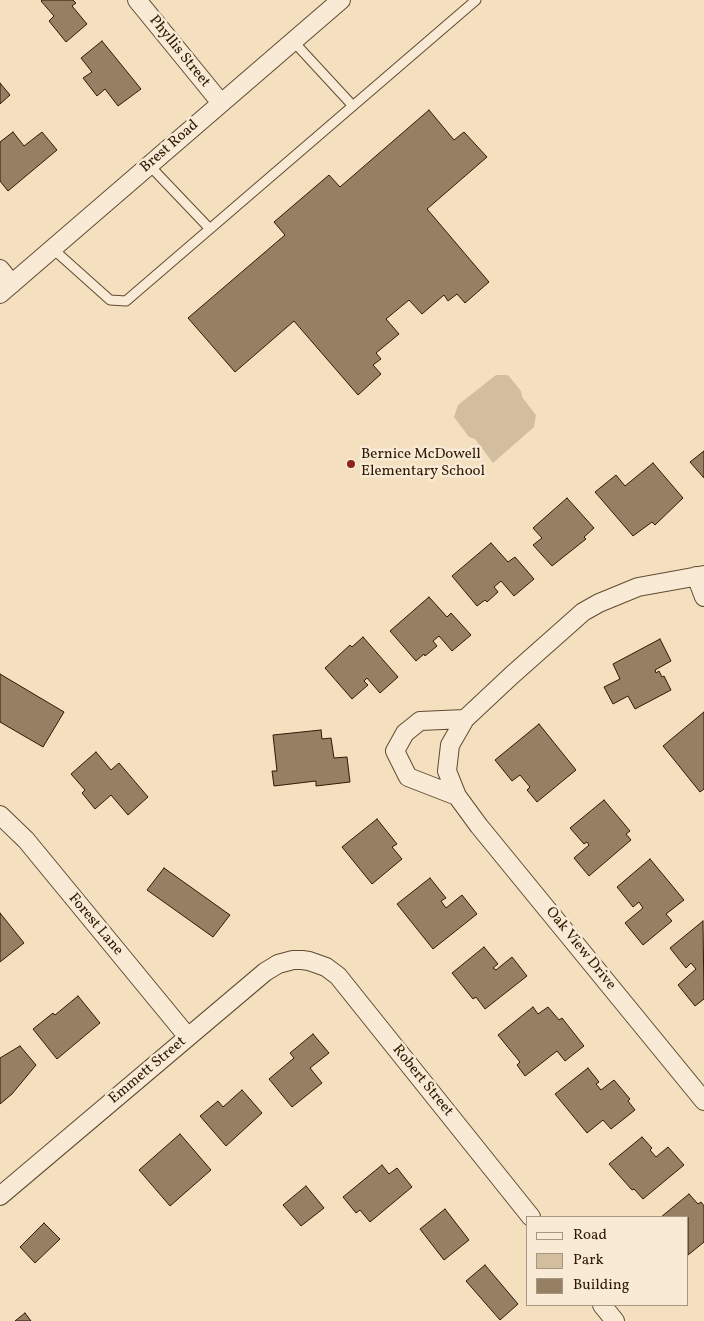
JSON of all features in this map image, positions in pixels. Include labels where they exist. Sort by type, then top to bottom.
[{"type":"street","name":"Phyllis Street","points":[[137,0],[221,103]]},
{"type":"street","name":"Brest Road","points":[[6,289],[341,0]]},
{"type":"street","points":[[0,269],[6,289]]},
{"type":"street","points":[[700,576],[704,597]]},
{"type":"street","name":"Oak View Drive","points":[[700,576],[638,587],[599,603],[583,612],[465,719],[450,745],[447,771],[457,796],[479,826],[704,1101]]},
{"type":"street","points":[[457,796],[408,777],[395,751],[405,733],[420,721],[465,719]]},
{"type":"street","name":"Forest Lane","points":[[0,815],[26,840],[188,1037]]},
{"type":"street","name":"Emmett Street","points":[[0,1196],[265,972],[278,964],[302,960]]},
{"type":"street","name":"Robert Street","points":[[302,960],[326,967],[338,976],[530,1216]]},
{"type":"street","points":[[603,1306],[615,1321]]},
{"type":"lane","points":[[53,249],[110,300],[126,301],[476,0]]},
{"type":"lane","points":[[293,42],[353,106]]},
{"type":"lane","points":[[149,166],[210,229]]},
{"type":"green space","points":[[496,375],[508,375],[536,415],[534,427],[493,463],[475,439],[469,437],[454,417],[458,405]]},
{"type":"building","points":[[42,0],[73,0],[76,3],[72,6],[87,24],[66,42],[49,21],[54,16]]},
{"type":"building","points":[[102,41],[141,89],[118,106],[105,89],[97,96],[83,78],[92,72],[81,58]]},
{"type":"building","points":[[0,83],[10,95],[0,104]]},
{"type":"building","points":[[429,110],[454,140],[464,132],[487,157],[427,209],[489,282],[465,303],[457,294],[448,301],[444,295],[422,314],[409,300],[386,319],[399,334],[376,353],[381,359],[373,365],[381,374],[358,395],[294,321],[235,372],[188,318],[285,235],[274,222],[329,175],[340,187]]},
{"type":"building","points":[[13,132],[24,146],[42,132],[57,150],[8,191],[0,181],[0,142]]},
{"type":"building","points":[[704,451],[704,478],[690,462]]},
{"type":"building","points":[[653,463],[683,498],[655,525],[652,522],[633,536],[595,492],[616,475],[625,486]]},
{"type":"building","points":[[567,498],[594,528],[584,537],[586,539],[552,566],[533,545],[542,538],[533,528]]},
{"type":"building","points":[[491,543],[508,562],[515,557],[534,579],[514,596],[501,581],[494,587],[498,592],[487,602],[485,600],[477,606],[452,576]]},
{"type":"building","points":[[429,597],[447,617],[451,613],[471,635],[452,651],[439,636],[433,641],[437,646],[416,661],[390,631]]},
{"type":"building","points":[[363,637],[398,677],[380,693],[367,678],[364,681],[368,685],[352,699],[325,668],[350,645],[352,647]]},
{"type":"building","points":[[660,639],[671,661],[655,670],[656,673],[659,671],[662,677],[664,676],[671,690],[635,709],[628,696],[613,704],[604,687],[620,679],[613,664]]},
{"type":"building","points":[[0,674],[64,712],[43,747],[0,722]]},
{"type":"building","points":[[704,712],[704,789],[700,792],[663,746]]},
{"type":"building","points":[[539,724],[576,770],[537,802],[527,790],[530,787],[520,775],[512,781],[495,760]]},
{"type":"building","points":[[321,730],[322,739],[331,738],[334,758],[347,757],[350,782],[316,786],[316,781],[274,786],[272,771],[277,771],[273,735]]},
{"type":"building","points":[[96,752],[111,770],[119,763],[148,797],[128,815],[111,795],[95,809],[82,793],[85,790],[71,774]]},
{"type":"building","points":[[604,800],[630,831],[626,834],[631,840],[589,876],[574,858],[589,845],[587,842],[584,844],[570,828]]},
{"type":"building","points":[[377,819],[397,844],[392,847],[402,859],[372,884],[342,847]]},
{"type":"building","points":[[650,859],[684,900],[666,914],[672,921],[643,945],[625,923],[643,908],[639,902],[633,907],[617,887]]},
{"type":"building","points":[[164,868],[230,915],[213,937],[147,890]]},
{"type":"building","points":[[430,878],[446,898],[441,901],[446,908],[462,895],[477,914],[433,949],[397,904]]},
{"type":"building","points":[[0,913],[24,943],[0,962]]},
{"type":"building","points":[[703,921],[704,999],[695,1006],[678,985],[696,969],[691,963],[686,968],[670,948]]},
{"type":"building","points":[[484,947],[498,964],[493,968],[496,970],[512,957],[527,976],[485,1009],[476,997],[473,999],[452,973]]},
{"type":"building","points":[[78,996],[100,1023],[57,1059],[33,1029],[53,1013],[55,1015]]},
{"type":"building","points":[[533,1007],[538,1014],[548,1007],[559,1020],[562,1018],[584,1046],[565,1061],[557,1051],[525,1076],[517,1065],[520,1062],[498,1035]]},
{"type":"building","points":[[313,1034],[329,1053],[310,1068],[322,1083],[292,1107],[269,1079],[294,1058],[290,1053]]},
{"type":"building","points":[[20,1046],[36,1065],[12,1094],[0,1104],[0,1058]]},
{"type":"building","points":[[588,1068],[599,1082],[596,1084],[601,1090],[614,1080],[630,1099],[628,1101],[635,1110],[611,1129],[603,1120],[587,1133],[555,1094]]},
{"type":"building","points":[[242,1090],[262,1113],[226,1146],[200,1116],[218,1101],[223,1107]]},
{"type":"building","points":[[180,1134],[211,1170],[170,1206],[139,1170]]},
{"type":"building","points":[[642,1137],[652,1148],[650,1150],[656,1157],[668,1147],[684,1165],[643,1199],[634,1189],[632,1190],[609,1164]]},
{"type":"building","points":[[382,1165],[389,1174],[397,1168],[412,1187],[370,1222],[360,1210],[356,1213],[343,1197]]},
{"type":"building","points":[[306,1186],[324,1208],[301,1226],[283,1205]]},
{"type":"building","points":[[689,1194],[698,1204],[701,1202],[704,1206],[704,1242],[689,1254],[689,1216],[662,1216]]},
{"type":"building","points":[[445,1209],[469,1240],[444,1260],[420,1229]]},
{"type":"building","points":[[44,1223],[60,1239],[35,1263],[20,1247]]},
{"type":"building","points":[[485,1265],[518,1304],[500,1320],[466,1281]]},
{"type":"building","points":[[25,1313],[31,1321],[15,1321]]},
{"type":"place","name":"Bernice McDowell Elementary School","points":[[351,464]]}]
